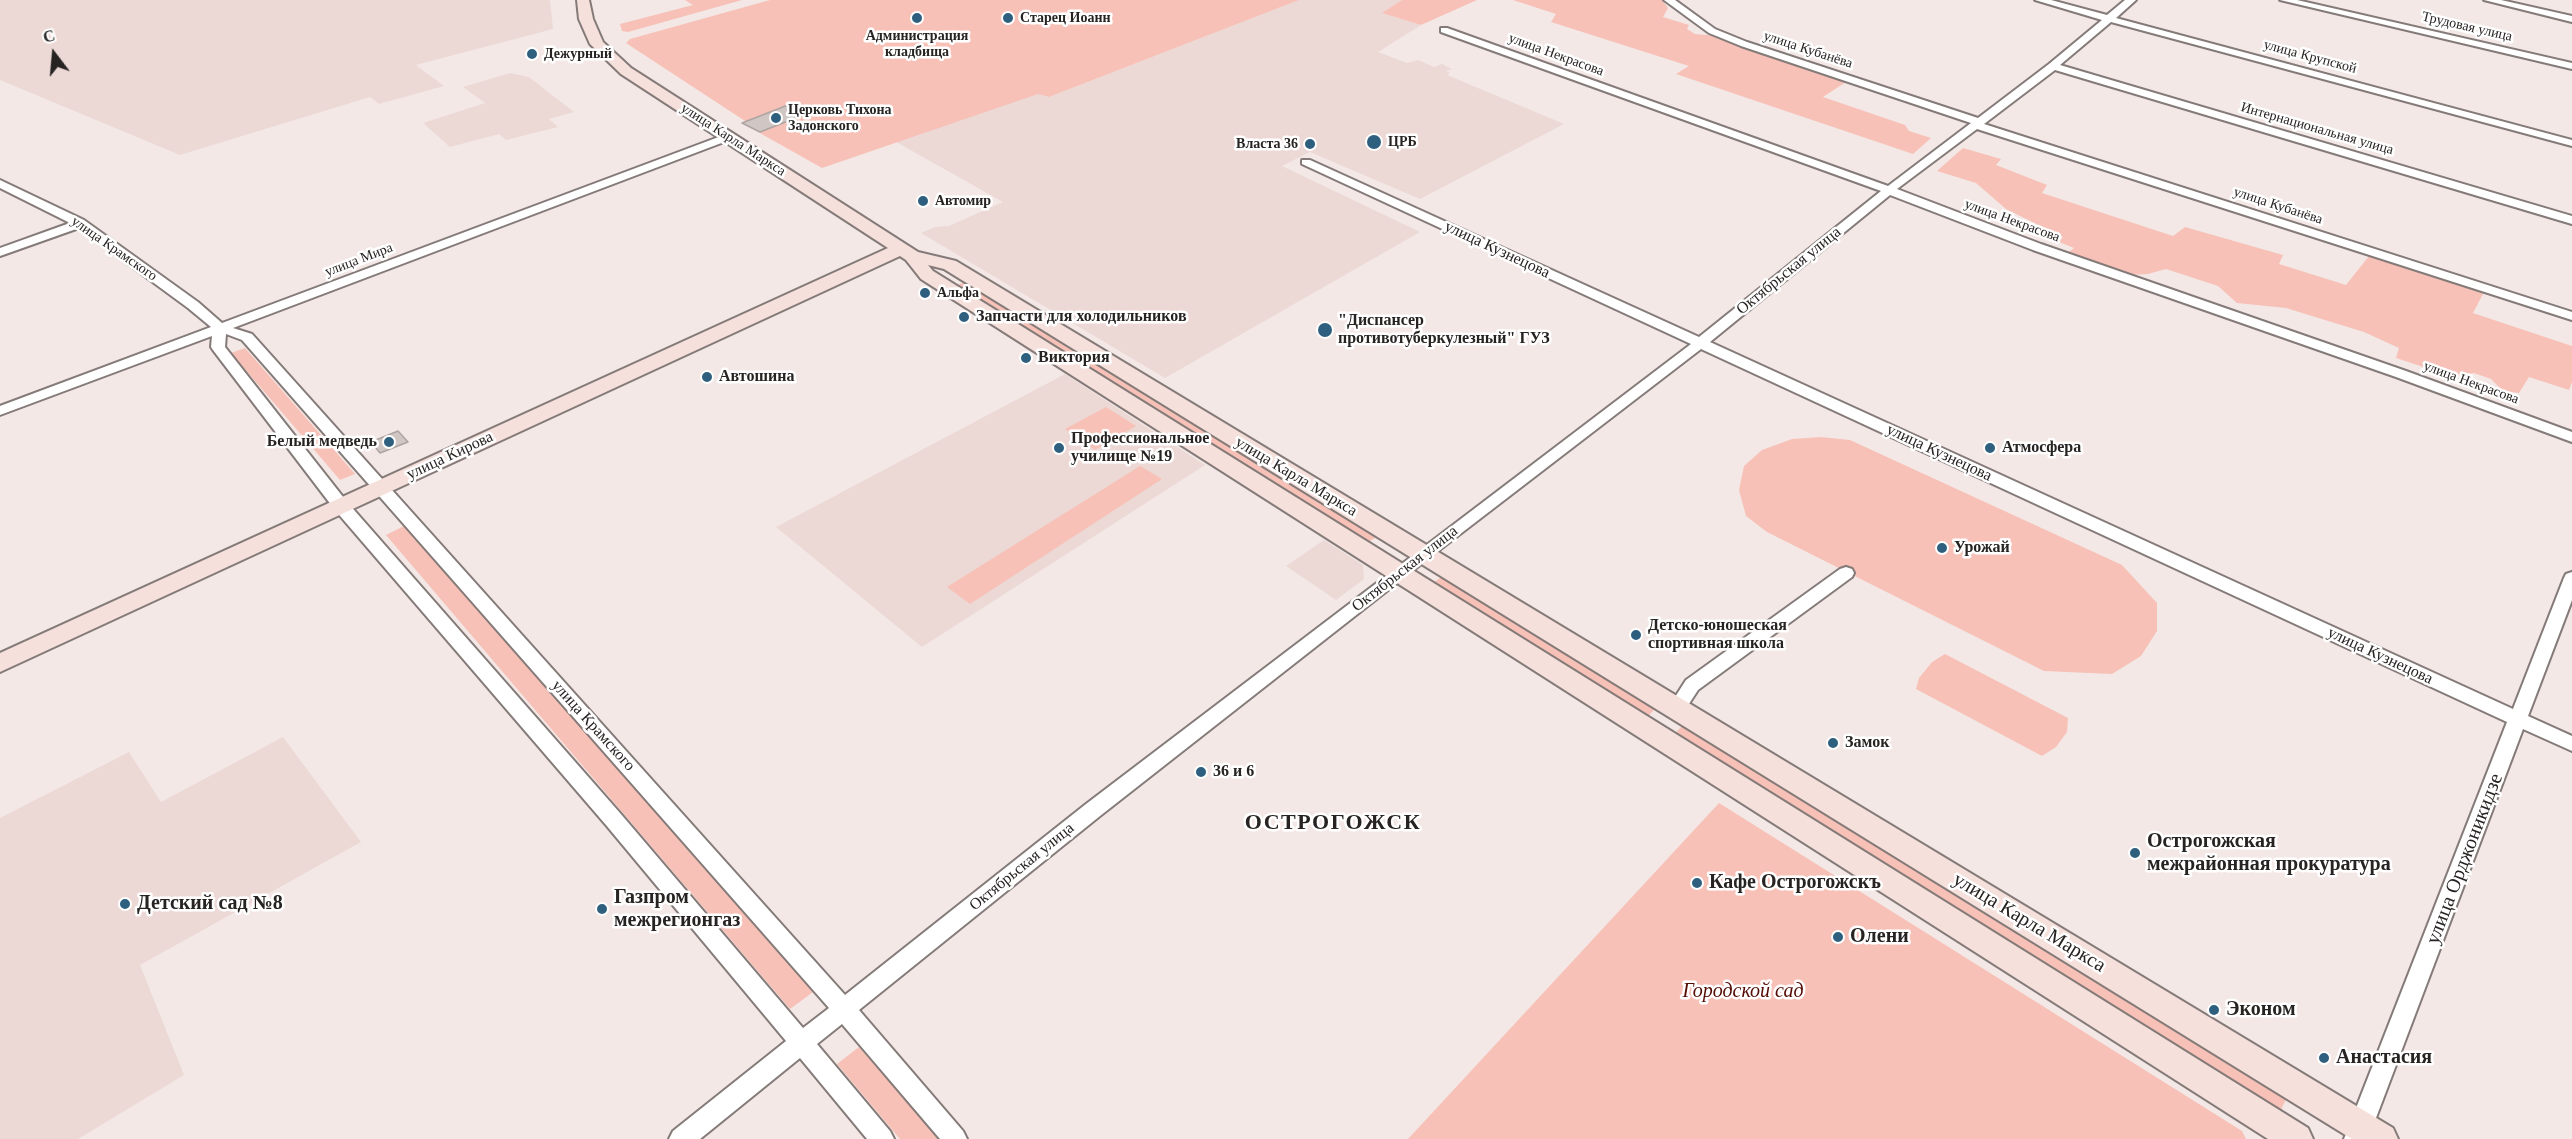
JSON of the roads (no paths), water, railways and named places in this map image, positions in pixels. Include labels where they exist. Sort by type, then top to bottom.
[{"type":"main road","name":"улица Карла Маркса","points":[[583,0],[586,19],[597,44],[626,71],[906,253],[927,275],[2296,1139]]},
{"type":"main road","name":"улица Карла Маркса","points":[[906,253],[950,265],[1677,708],[2366,1135]]},
{"type":"main road","name":"улица Кирова","points":[[0,663],[382,487],[906,253]]},
{"type":"main road","points":[[1652,733],[1677,708]]},
{"type":"street","name":"улица Кубанёва","points":[[1670,0],[1712,31],[1744,44],[1978,123],[2572,316]]},
{"type":"street","name":"улица Крупской","points":[[2040,0],[2572,143]]},
{"type":"street","name":"Октябрьская улица","points":[[681,1139],[1093,810],[1423,554],[1701,343],[1889,190],[2053,66],[2131,0]]},
{"type":"street","name":"Трудовая улица","points":[[2285,0],[2572,66]]},
{"type":"street","points":[[2488,0],[2572,19]]},
{"type":"street","name":"улица Некрасова","points":[[1444,30],[1889,190],[2037,247],[2401,374],[2572,437]]},
{"type":"street","name":"Интернациональная улица","points":[[2053,66],[2572,220]]},
{"type":"street","name":"улица Мира","points":[[0,411],[728,137]]},
{"type":"street","name":"улица Кузнецова","points":[[1306,162],[2572,744]]},
{"type":"street","name":"улица Крамского","points":[[0,183],[80,223],[193,305],[220,328],[248,337],[844,1009],[955,1139]]},
{"type":"street","points":[[0,252],[80,223]]},
{"type":"street","points":[[220,328],[218,347],[341,506],[613,819],[682,904],[882,1139]]},
{"type":"street","points":[[0,400],[21,403]]},
{"type":"street","points":[[1677,708],[1692,685],[1846,573]]},
{"type":"street","name":"улица Орджоникидзе","points":[[2366,1135],[2572,578]]},
{"type":"place","name":"Администрация кладбища","points":[[917,18]]},
{"type":"place","name":"Старец Иоанн","points":[[1008,18]]},
{"type":"place","name":"Дежурный","points":[[532,54]]},
{"type":"place","name":"Церковь Тихона Задонского","points":[[776,118]]},
{"type":"place","name":"ЦРБ","points":[[1374,142]]},
{"type":"place","name":"Власта 36","points":[[1310,144]]},
{"type":"place","name":"Автомир","points":[[923,201]]},
{"type":"place","name":"Альфа","points":[[925,293]]},
{"type":"place","name":"Запчасти для холодильников","points":[[964,317]]},
{"type":"place","name":"\"Диспансер противотуберкулезный\" ГУЗ","points":[[1325,330]]},
{"type":"place","name":"Виктория","points":[[1026,358]]},
{"type":"place","name":"Автошина","points":[[707,377]]},
{"type":"place","name":"Белый медведь","points":[[389,442]]},
{"type":"place","name":"Профессиональное училище №19","points":[[1059,448]]},
{"type":"place","name":"Атмосфера","points":[[1990,448]]},
{"type":"place","name":"Урожай","points":[[1942,548]]},
{"type":"place","name":"Детско-юношеская спортивная школа","points":[[1636,635]]},
{"type":"place","name":"Замок","points":[[1833,743]]},
{"type":"place","name":"36 и 6","points":[[1201,772]]},
{"type":"place","name":"Острогожская межрайонная прокуратура","points":[[2135,853]]},
{"type":"place","name":"Кафе Острогожскъ","points":[[1697,883]]},
{"type":"place","name":"Детский сад №8","points":[[125,904]]},
{"type":"place","name":"Газпром межрегионгаз","points":[[602,909]]},
{"type":"place","name":"Олени","points":[[1838,937]]},
{"type":"place","name":"Эконом","points":[[2214,1010]]},
{"type":"place","name":"Анастасия","points":[[2324,1058]]},
{"type":"district","name":"ОСТРОГОЖСК","points":[[1333,823]]},
{"type":"park label","name":"Городской сад","points":[[1743,992]]}]
